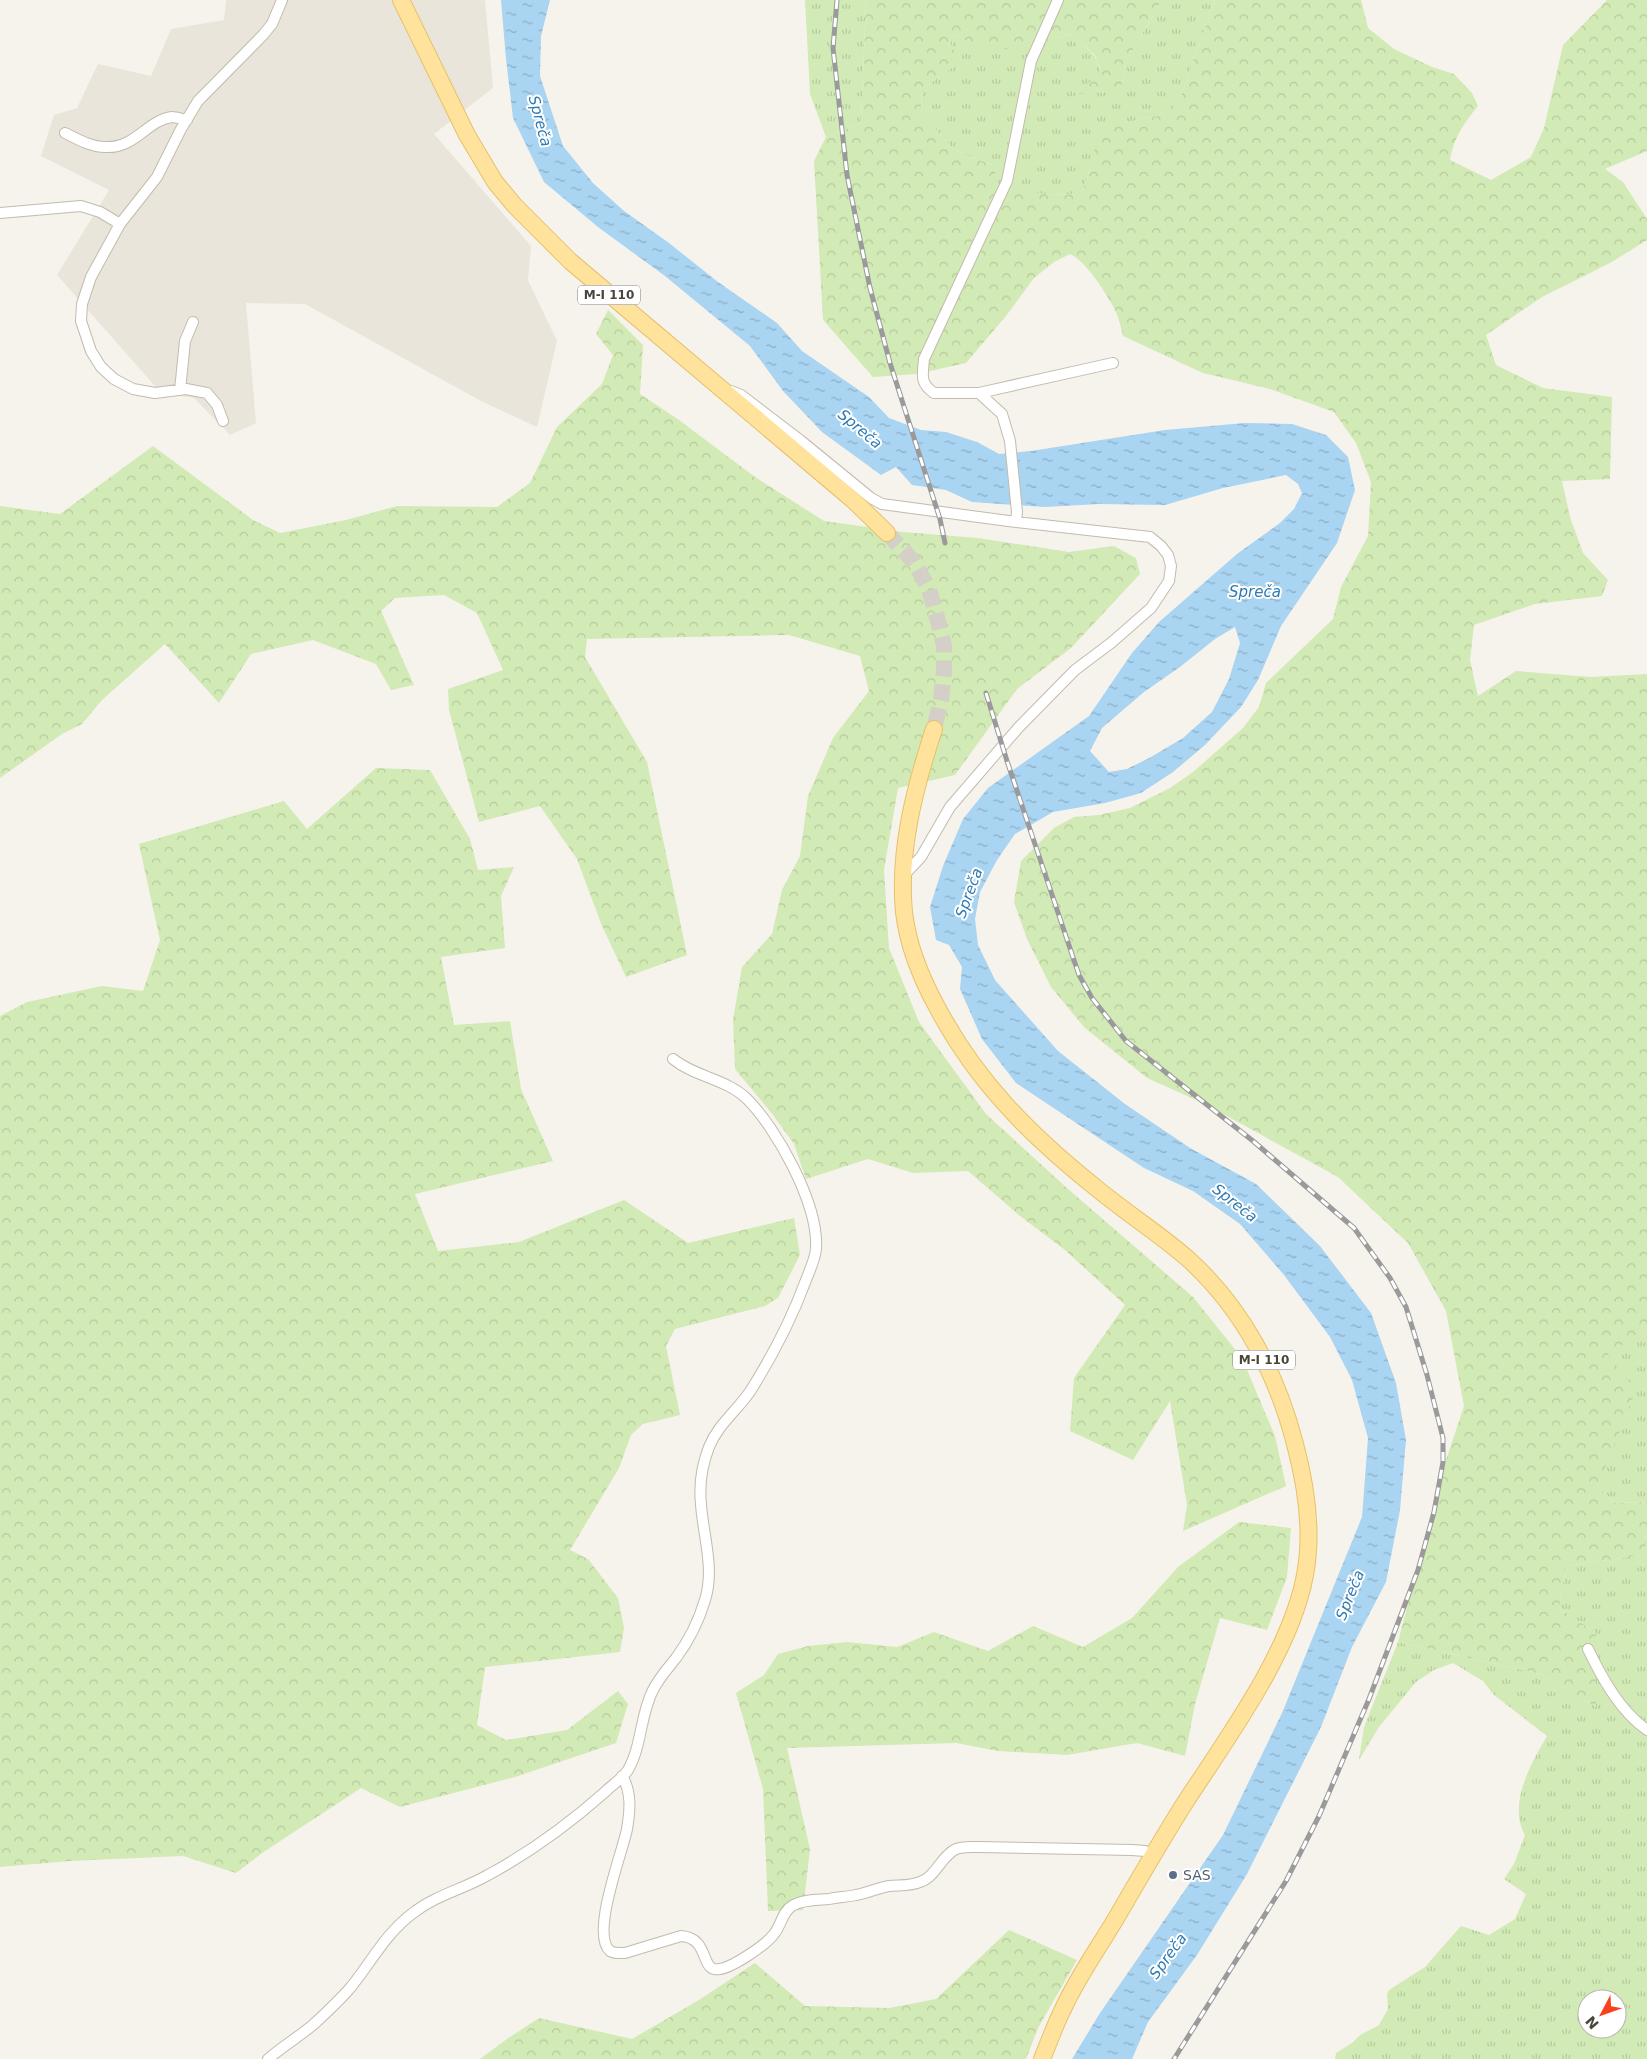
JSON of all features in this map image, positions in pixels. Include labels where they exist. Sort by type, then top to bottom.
[{"type":"main road","name":"M-I 110","points":[[401,0],[466,135],[495,182],[541,233],[570,261],[853,500],[887,533]]},
{"type":"main road","name":"M-I 110","points":[[934,729],[919,776],[909,826],[903,876],[904,911],[908,938],[923,981],[965,1056],[998,1098],[1040,1142],[1095,1188],[1188,1259],[1229,1303],[1263,1358],[1288,1419],[1299,1460],[1308,1518],[1305,1574],[1289,1628],[1262,1681],[1152,1855],[1064,2007],[1042,2059]]},
{"type":"street","points":[[223,421],[217,405],[207,393],[194,389],[155,393],[133,389],[114,379],[101,367],[91,351],[81,321],[82,304],[91,277],[120,224],[157,177],[198,101],[272,24],[282,0]]},
{"type":"street","points":[[1058,0],[1031,61],[1007,181],[924,359],[923,380],[928,389],[934,393],[979,393],[1113,364]]},
{"type":"street","points":[[65,133],[88,143],[105,147],[122,145],[166,119],[173,117],[187,120]]},
{"type":"street","points":[[0,213],[81,206],[100,212],[120,224]]},
{"type":"street","points":[[180,390],[185,341],[193,322]]},
{"type":"street","points":[[725,393],[731,391],[741,395],[800,440],[844,478],[882,504],[1016,517],[1150,538],[1161,546],[1168,555],[1171,566],[1169,582],[1151,608],[1111,643],[1075,670],[1012,734],[950,807],[922,857],[903,876]]},
{"type":"street","points":[[979,393],[1002,414],[1010,441],[1016,517]]},
{"type":"street","points":[[268,2059],[313,2025],[330,2008],[352,1985],[384,1940],[415,1912],[435,1898],[490,1874],[528,1850],[594,1802],[622,1776],[627,1770],[634,1752],[651,1694],[684,1645],[706,1599],[710,1572],[700,1500],[700,1482],[704,1460],[711,1442],[721,1426],[744,1400],[784,1333],[798,1303],[816,1248],[812,1218],[798,1177],[782,1146],[763,1119],[746,1099],[731,1087],[694,1072],[673,1059]]},
{"type":"street","points":[[1588,1649],[1598,1671],[1614,1695],[1637,1723],[1647,1730]]},
{"type":"street","points":[[622,1776],[629,1793],[629,1809],[627,1830],[606,1910],[606,1945],[610,1951],[616,1954],[681,1936],[691,1937],[698,1942],[706,1963],[712,1969],[720,1969],[752,1953],[764,1944],[775,1934],[786,1912],[800,1902],[856,1895],[888,1886],[920,1882],[929,1876],[956,1849],[978,1847],[1132,1850],[1146,1851],[1152,1855]]},
{"type":"shaded area","points":[[226,0],[485,0],[493,88],[434,134],[531,246],[528,280],[557,341],[537,427],[481,401],[305,304],[246,303],[256,423],[230,435],[194,398],[161,393],[57,275],[109,190],[41,156],[54,115],[77,108],[98,64],[151,76],[171,29],[224,20]]},
{"type":"green space","points":[[805,0],[866,0],[861,123],[826,137],[810,94]]},
{"type":"green space","points":[[866,0],[1162,0],[1125,63],[1122,85],[1116,92],[1077,94],[1101,71],[1095,55],[1071,34],[1049,41],[999,49],[977,46],[956,35],[950,42],[959,63],[922,89],[921,113],[954,150],[995,166],[997,187],[1064,195],[1083,190],[1098,135],[1119,124],[1157,116],[1180,99],[1215,0],[1361,0],[1368,28],[1394,49],[1432,67],[1454,74],[1472,93],[1478,106],[1460,132],[1451,152],[1450,160],[1491,180],[1531,157],[1544,128],[1563,45],[1607,0],[1647,0],[1647,151],[1605,169],[1623,182],[1647,219],[1647,240],[1610,263],[1542,297],[1486,335],[1496,365],[1543,388],[1612,397],[1610,479],[1562,481],[1570,517],[1583,553],[1608,580],[1602,596],[1535,604],[1474,625],[1470,660],[1478,696],[1516,671],[1591,677],[1647,674],[1647,1328],[1608,1355],[1636,1390],[1598,1487],[1615,1503],[1647,1502],[1647,1529],[1643,1555],[1566,1566],[1559,1608],[1596,1633],[1596,1707],[1540,1674],[1398,1642],[1443,1469],[1464,1406],[1446,1311],[1408,1243],[1338,1177],[1205,1104],[1147,1078],[1084,1027],[1051,987],[1027,939],[1014,902],[1021,861],[1054,828],[1074,817],[1099,815],[1130,808],[1170,788],[1193,772],[1243,728],[1259,707],[1266,683],[1333,619],[1341,587],[1368,536],[1371,482],[1356,443],[1334,412],[1270,389],[1203,373],[1123,336],[1120,323],[1107,295],[1089,270],[1076,257],[1070,254],[1054,262],[1034,278],[1006,316],[966,363],[917,374],[873,377],[823,320],[814,161],[826,137],[861,123]]},
{"type":"green space","points":[[1162,0],[1215,0],[1180,99],[1157,116],[1119,124],[1090,169],[1083,190],[1064,195],[1053,195],[997,187],[995,166],[954,150],[921,113],[922,89],[958,63],[950,42],[956,35],[977,46],[1033,45],[1072,34],[1095,56],[1101,72],[1078,93],[1122,85],[1125,63]]},
{"type":"green space","points":[[608,310],[643,345],[640,394],[679,420],[755,477],[824,521],[903,532],[978,538],[1069,552],[1114,546],[1136,558],[1140,574],[1071,648],[1017,689],[955,775],[898,788],[884,870],[889,948],[919,1022],[986,1114],[1068,1189],[1193,1297],[1242,1358],[1275,1436],[1286,1486],[1183,1531],[1187,1505],[1170,1401],[1133,1460],[1070,1431],[1074,1378],[1125,1305],[1065,1250],[1020,1216],[968,1171],[913,1173],[868,1159],[806,1179],[794,1144],[735,1069],[733,1020],[742,967],[772,934],[782,890],[800,856],[808,796],[833,738],[869,691],[860,656],[789,635],[587,639],[585,657],[647,762],[687,955],[626,977],[602,926],[577,859],[540,806],[479,822],[449,710],[448,689],[503,670],[477,613],[444,595],[395,598],[381,611],[414,685],[391,690],[376,664],[313,640],[251,654],[219,703],[165,644],[102,700],[82,724],[62,734],[0,778],[0,506],[60,514],[153,446],[253,520],[280,533],[346,520],[397,506],[497,507],[530,483],[557,427],[602,384],[613,355],[596,334]]},
{"type":"green space","points":[[376,768],[430,770],[470,839],[478,870],[514,867],[501,896],[505,948],[441,957],[454,1025],[510,1021],[521,1089],[553,1161],[415,1194],[438,1251],[519,1242],[624,1200],[688,1243],[794,1218],[800,1255],[778,1298],[765,1306],[675,1329],[666,1346],[680,1415],[643,1424],[631,1435],[619,1468],[570,1550],[588,1559],[618,1598],[624,1628],[620,1652],[485,1667],[477,1725],[506,1740],[567,1730],[618,1691],[628,1704],[616,1743],[515,1777],[400,1807],[361,1788],[265,1851],[236,1873],[183,1856],[70,1861],[0,1867],[0,1016],[27,1002],[102,986],[143,991],[160,940],[139,844],[284,801],[307,829]]},
{"type":"green space","points":[[1647,1328],[1647,1502],[1615,1503],[1598,1487],[1601,1479],[1607,1355]]},
{"type":"green space","points":[[1239,1522],[1291,1528],[1287,1577],[1267,1630],[1220,1618],[1195,1704],[1185,1756],[1137,1743],[1067,1755],[998,1751],[956,1743],[787,1748],[810,1849],[803,1910],[768,1911],[763,1789],[736,1693],[764,1675],[778,1654],[808,1646],[847,1642],[897,1647],[934,1632],[988,1651],[1033,1626],[1083,1647],[1132,1618],[1178,1567]]},
{"type":"green space","points":[[1647,1529],[1647,2059],[1335,2059],[1336,2053],[1352,2043],[1360,2035],[1379,2025],[1388,2009],[1387,1994],[1389,1990],[1425,1967],[1461,1926],[1489,1935],[1515,1919],[1526,1894],[1504,1879],[1514,1864],[1525,1835],[1520,1823],[1520,1797],[1529,1771],[1547,1736],[1494,1695],[1483,1681],[1453,1663],[1434,1670],[1416,1682],[1379,1727],[1359,1760],[1364,1727],[1398,1642],[1540,1674],[1596,1707],[1596,1633],[1559,1608],[1566,1566],[1642,1555]]},
{"type":"green space","points":[[1009,1930],[1077,1960],[1038,2028],[1026,2059],[480,2059],[539,2018],[632,2039],[699,2000],[755,1963],[805,2006],[889,2008],[936,1999]]},
{"type":"water","name":"Spreča","points":[[501,0],[550,0],[541,36],[540,76],[563,146],[593,183],[624,211],[669,243],[718,282],[777,323],[802,351],[869,397],[889,418],[921,430],[946,432],[977,442],[999,454],[1031,451],[1165,430],[1245,423],[1292,424],[1326,435],[1348,457],[1355,490],[1337,543],[1281,626],[1258,680],[1241,707],[1205,745],[1173,772],[1141,793],[1105,803],[1053,812],[1015,834],[997,860],[980,892],[975,919],[978,945],[995,980],[1058,1051],[1125,1104],[1190,1148],[1256,1184],[1320,1246],[1371,1313],[1396,1383],[1406,1440],[1400,1510],[1386,1582],[1352,1647],[1321,1727],[1247,1874],[1197,1955],[1148,2022],[1132,2059],[1072,2059],[1100,2013],[1223,1835],[1282,1713],[1362,1517],[1368,1438],[1352,1380],[1330,1337],[1284,1275],[1240,1224],[1193,1191],[1144,1168],[1016,1083],[982,1039],[960,989],[962,967],[949,945],[936,940],[930,907],[943,866],[963,819],[988,788],[1089,716],[1132,653],[1159,622],[1237,554],[1280,523],[1294,509],[1302,493],[1298,484],[1286,475],[1223,488],[1165,505],[1099,504],[1045,507],[972,502],[946,490],[912,485],[896,467],[881,475],[822,432],[783,391],[750,346],[665,276],[598,227],[544,182],[513,118]],"holes":[[[1235,627],[1240,643],[1229,679],[1212,712],[1183,738],[1127,769],[1109,772],[1090,751],[1102,728],[1144,692],[1180,667],[1215,639]]]},
{"type":"tunnel","points":[[887,533],[914,562],[929,589],[944,646],[941,700],[934,729]]},
{"type":"railway","points":[[837,0],[833,48],[847,175],[870,288],[890,363],[940,519],[945,543]]},
{"type":"railway","points":[[986,693],[1079,975],[1092,998],[1126,1041],[1253,1141],[1354,1228],[1390,1278],[1406,1307],[1427,1375],[1443,1438],[1443,1462],[1434,1512],[1418,1570],[1369,1699],[1319,1816],[1286,1881],[1174,2059]]},
{"type":"place","name":"SAS","points":[[1173,1875]]}]
